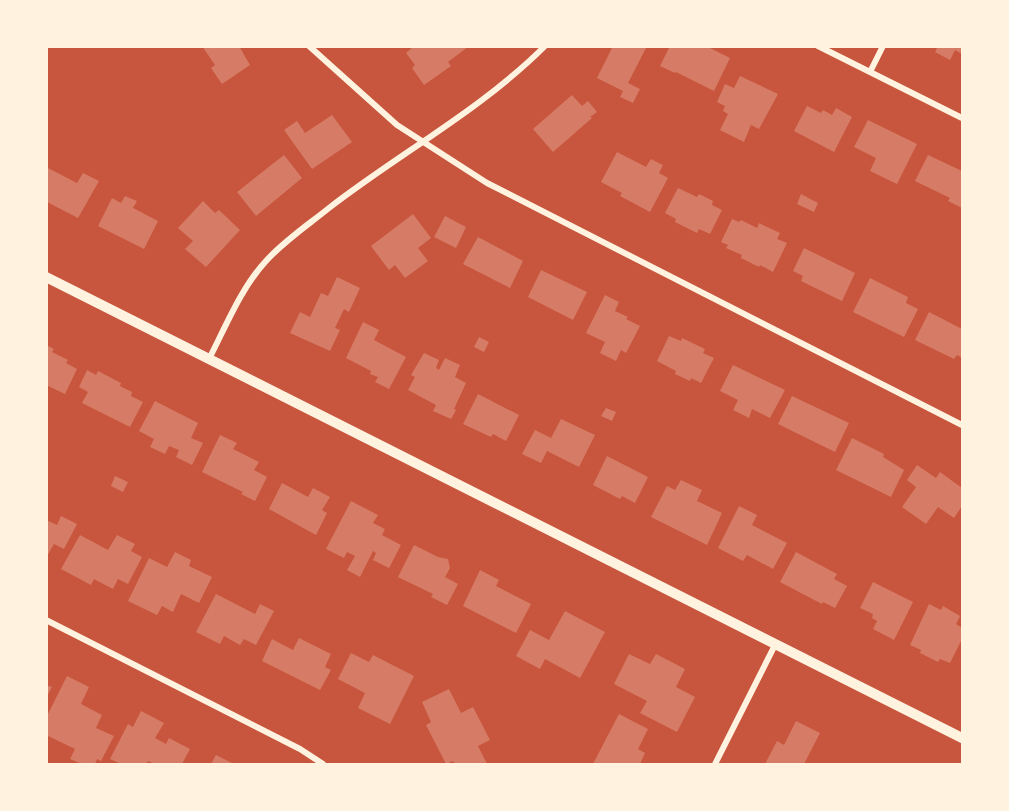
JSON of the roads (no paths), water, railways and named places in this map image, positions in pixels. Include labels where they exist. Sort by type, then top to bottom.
[{"type":"street","points":[[309,46],[388,118],[487,183],[963,425]]},
{"type":"street","points":[[209,359],[250,283],[279,247],[365,180],[423,143],[519,70],[544,46]]},
{"type":"street","points":[[818,46],[963,118]]},
{"type":"street","points":[[870,72],[883,46]]},
{"type":"street","points":[[46,277],[963,738]]},
{"type":"street","points":[[46,620],[300,749],[323,765]]},
{"type":"street","points":[[714,765],[775,645]]}]
